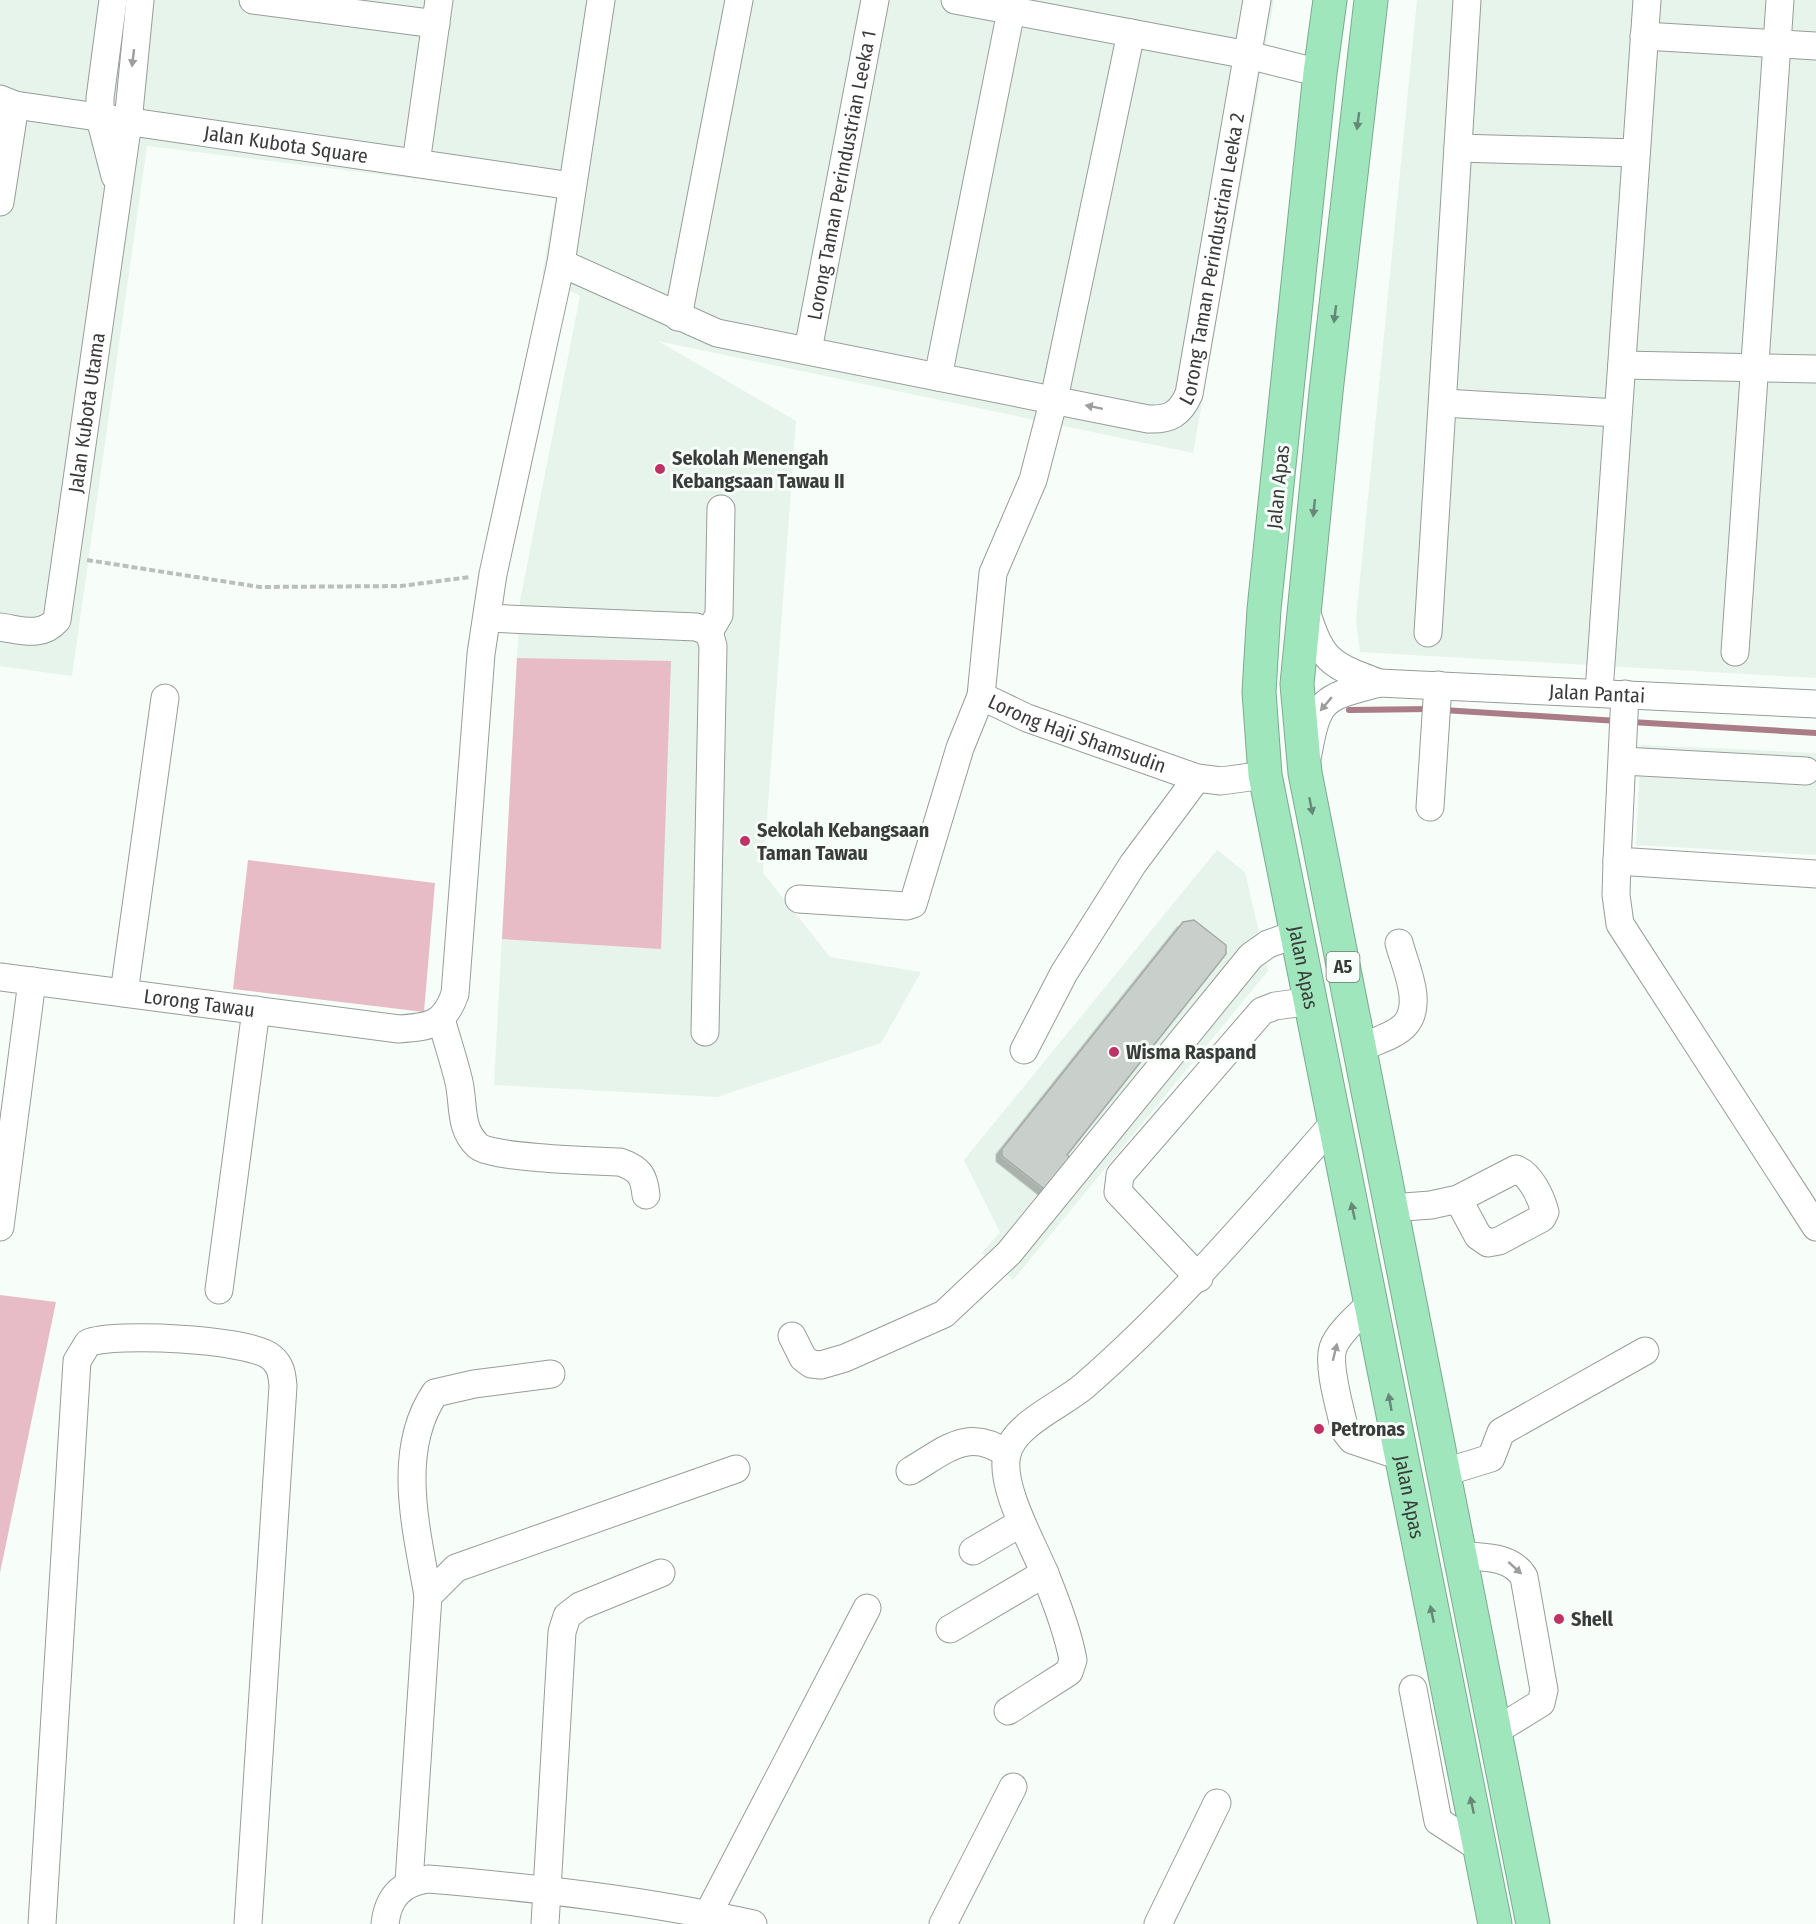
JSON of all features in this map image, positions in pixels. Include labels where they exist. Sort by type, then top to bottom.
[{"type":"highway","name":"Jalan Apas","points":[[1330,0],[1321,64],[1264,609],[1259,692],[1265,775],[1495,1924]]},
{"type":"highway","name":"Jalan Apas","points":[[1371,0],[1297,684],[1305,773],[1442,1473],[1497,1730],[1533,1924]]},
{"type":"highway","points":[[1302,258],[1324,162],[1336,90],[1341,77],[1347,74],[1363,76]]},
{"type":"street","name":"Jalan Kubota Utama","points":[[113,0],[100,98],[100,118],[118,192]]},
{"type":"street","name":"Jalan Kubota Utama","points":[[0,627],[36,632],[48,630],[57,620],[68,557],[128,122],[140,0]]},
{"type":"street","points":[[253,0],[438,12],[416,163]]},
{"type":"street","points":[[601,0],[561,263],[493,574],[487,618],[455,994],[449,1009],[441,1019],[459,1084],[460,1110],[468,1132],[479,1148],[499,1153],[620,1162],[634,1167],[644,1177],[646,1196]]},
{"type":"street","points":[[678,317],[739,0]]},
{"type":"street","name":"Lorong Taman Perindustrian Leeka 1","points":[[808,350],[875,0]]},
{"type":"street","points":[[955,0],[1248,55],[1321,64]]},
{"type":"street","points":[[1248,55],[1257,0]]},
{"type":"street","points":[[1428,633],[1467,0]]},
{"type":"street","points":[[1647,0],[1618,413],[1616,698],[1623,751],[1616,895],[1620,924],[1816,1227]]},
{"type":"street","points":[[1735,652],[1780,0]]},
{"type":"street","points":[[938,377],[1011,11]]},
{"type":"street","name":"Lorong Haji Shamsudin","points":[[1131,33],[1054,399],[1034,480],[993,573],[981,696],[1027,718],[1197,778],[1221,781],[1265,775]]},
{"type":"street","points":[[1644,36],[1816,46]]},
{"type":"street","name":"Lorong Taman Perindustrian Leeka 2","points":[[1054,399],[1161,420],[1173,417],[1183,408],[1189,394],[1248,55]]},
{"type":"street","name":"Jalan Kubota Square","points":[[7,102],[100,118],[572,186]]},
{"type":"street","points":[[0,202],[7,102]]},
{"type":"street","points":[[1458,148],[1636,153]]},
{"type":"street","points":[[561,263],[717,333],[1054,399]]},
{"type":"street","points":[[1622,365],[1816,369]]},
{"type":"street","points":[[1443,403],[1618,413]]},
{"type":"street","points":[[705,1032],[713,646],[709,632],[719,615],[721,509]]},
{"type":"street","points":[[1304,604],[1314,635],[1326,657],[1339,669],[1379,683]]},
{"type":"street","points":[[487,618],[696,627],[709,632]]},
{"type":"street","points":[[1305,773],[1313,728],[1320,710],[1333,696],[1379,683]]},
{"type":"street","name":"Jalan Pantai","points":[[1379,683],[1437,693],[1816,704]]},
{"type":"street","points":[[1430,807],[1437,693]]},
{"type":"street","points":[[799,899],[907,906],[913,904],[960,748],[981,696]]},
{"type":"street","points":[[124,993],[165,698]]},
{"type":"street","points":[[1623,751],[1806,771]]},
{"type":"street","points":[[1024,1050],[1064,973],[1133,864],[1197,778]]},
{"type":"street","points":[[1617,861],[1816,874]]},
{"type":"street","points":[[792,1336],[803,1358],[811,1364],[821,1365],[845,1358],[944,1314],[1009,1253],[1251,956],[1268,944],[1296,934]]},
{"type":"street","points":[[1359,1049],[1404,1026],[1412,1013],[1414,998],[1399,943]]},
{"type":"street","name":"Lorong Tawau","points":[[0,977],[399,1029],[424,1026],[441,1019]]},
{"type":"street","points":[[0,1227],[32,981]]},
{"type":"street","points":[[1198,1278],[1118,1192],[1120,1175],[1262,1011],[1275,1006],[1312,1001]]},
{"type":"street","points":[[219,1290],[256,1010]]},
{"type":"street","points":[[1008,1711],[1070,1672],[1073,1660],[1045,1573],[1022,1523],[1007,1473],[1007,1454],[1017,1434],[1083,1388],[1198,1278],[1335,1122]]},
{"type":"street","points":[[1390,1208],[1431,1205],[1458,1199]]},
{"type":"street","points":[[1372,1302],[1340,1337],[1334,1348],[1332,1362],[1345,1431],[1352,1440],[1400,1456]]},
{"type":"street","points":[[42,1924],[77,1361],[88,1343],[112,1337],[248,1346],[271,1357],[281,1369],[283,1386],[248,1924]]},
{"type":"street","points":[[1442,1473],[1491,1458],[1501,1432],[1645,1351]]},
{"type":"street","points":[[409,1882],[428,1596],[415,1518],[412,1475],[417,1437],[424,1410],[435,1393],[474,1384],[551,1374]]},
{"type":"street","points":[[910,1471],[964,1441],[981,1440],[1007,1454]]},
{"type":"street","points":[[428,1596],[456,1568],[736,1469]]},
{"type":"street","points":[[973,1551],[1022,1523]]},
{"type":"street","points":[[1460,1555],[1507,1561],[1518,1567],[1524,1577],[1544,1690],[1541,1703],[1497,1730]]},
{"type":"street","points":[[545,1924],[562,1632],[567,1616],[580,1606],[661,1573]]},
{"type":"street","points":[[950,1629],[1045,1573]]},
{"type":"street","points":[[708,1914],[867,1608]]},
{"type":"street","points":[[1413,1689],[1438,1821],[1481,1849]]},
{"type":"street","points":[[943,1924],[1012,1787]]},
{"type":"street","points":[[1158,1924],[1217,1803]]},
{"type":"street","points":[[385,1924],[394,1896],[409,1882],[428,1879],[548,1889],[708,1914],[753,1924]]},
{"type":"path","points":[[68,557],[260,586],[401,586],[493,574]]},
{"type":"shaded area","points":[[0,0],[1274,0],[1193,453],[658,341],[796,421],[763,873],[830,957],[921,972],[881,1043],[717,1097],[494,1085],[520,601],[580,296],[542,276],[556,196],[147,146],[72,676],[0,666]]},
{"type":"shaded area","points":[[1417,0],[1816,0],[1816,678],[1360,652],[1356,620]]},
{"type":"shaded area","points":[[517,658],[671,661],[661,949],[502,939]]},
{"type":"shaded area","points":[[1641,745],[1816,753],[1816,855],[1636,845]]},
{"type":"shaded area","points":[[1217,850],[1245,872],[1268,971],[1013,1280],[982,1253],[1000,1232],[964,1160]]},
{"type":"shaded area","points":[[248,860],[435,883],[424,1012],[233,989]]},
{"type":"shaded area","points":[[0,1295],[56,1302],[0,1573]]},
{"type":"building","name":"Wisma Raspand","points":[[1194,920],[1226,945],[1226,954],[1067,1155],[1072,1159],[1049,1189],[1044,1189],[1002,1156],[1002,1149],[1183,922]]},
{"type":"waterway","points":[[1349,710],[1430,709]]},
{"type":"waterway","points":[[1443,710],[1618,721]]},
{"type":"waterway","points":[[1631,722],[1816,733]]},
{"type":"place","name":"Sekolah Menengah Kebangsaan Tawau II","points":[[660,469]]},
{"type":"place","name":"Sekolah Kebangsaan Taman Tawau","points":[[745,841]]},
{"type":"place","name":"Wisma Raspand","points":[[1114,1052]]},
{"type":"place","name":"Petronas","points":[[1319,1429]]},
{"type":"place","name":"Shell","points":[[1559,1619]]}]
